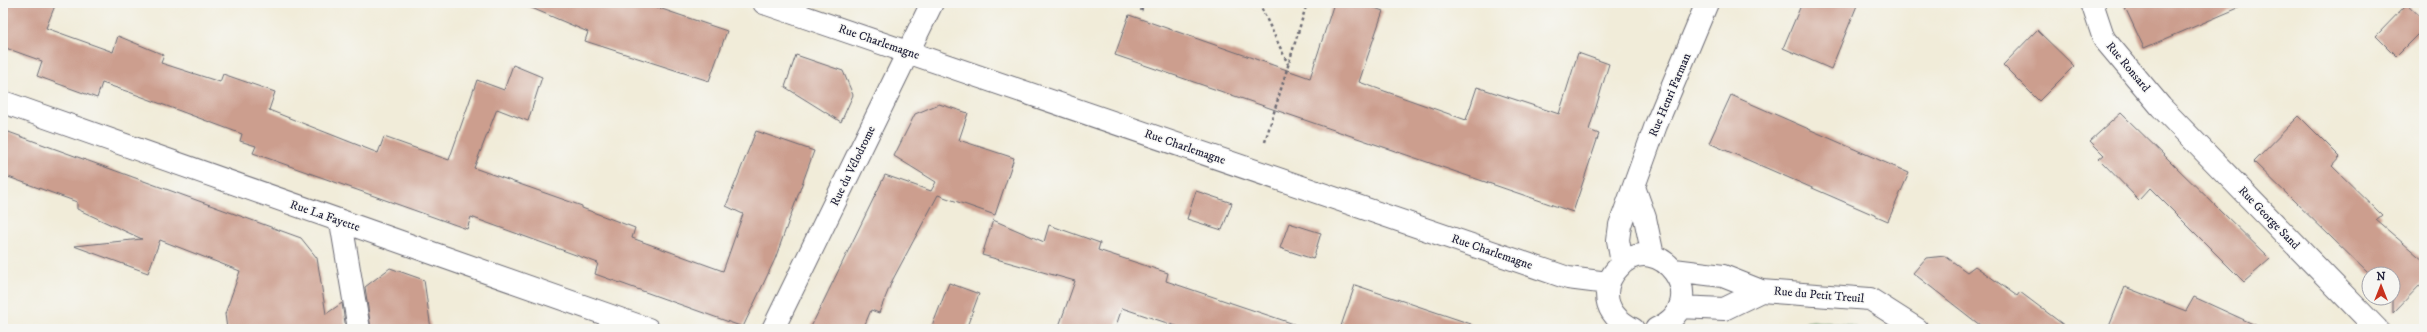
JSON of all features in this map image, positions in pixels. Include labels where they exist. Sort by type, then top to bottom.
[{"type":"street","name":"Rue Charlemagne","points":[[764,3],[1568,278],[1608,284]]},
{"type":"street","name":"Rue du Vélodrome","points":[[773,329],[932,3]]},
{"type":"street","name":"Rue Henri Farman","points":[[1622,263],[1618,240],[1620,224],[1656,126],[1707,3]]},
{"type":"street","name":"Rue Ronsard","points":[[2092,3],[2104,39],[2160,107]]},
{"type":"street","name":"Rue La Fayette","points":[[3,102],[648,329]]},
{"type":"street","name":"Rue George Sand","points":[[2160,107],[2377,329]]},
{"type":"street","points":[[1634,187],[1645,218],[1653,256]]},
{"type":"street","points":[[341,222],[359,329]]},
{"type":"street","points":[[1627,328],[1609,306],[1607,295],[1608,284],[1613,272],[1622,263],[1637,257],[1653,256],[1665,262],[1674,270],[1679,278],[1682,288],[1680,307],[1674,318],[1662,328]]},
{"type":"street","name":"Rue du Petit Treuil","points":[[1674,270],[1723,276],[1761,290],[1870,299],[1918,329]]},
{"type":"street","name":"Rue du Petit Treuil","points":[[1680,307],[1724,309],[1761,290]]},
{"type":"path","points":[[1141,11],[1144,3]]},
{"type":"path","points":[[1260,3],[1288,64]]},
{"type":"path","points":[[1256,172],[1307,3]]},
{"type":"green space","points":[[1813,321],[1850,325],[1859,329],[1764,329]]},
{"type":"building","points":[[3,3],[56,3],[46,28],[113,52],[118,36],[164,55],[161,63],[220,82],[223,74],[275,92],[269,110],[378,153],[384,137],[449,160],[477,80],[504,90],[513,65],[542,77],[528,121],[497,109],[474,168],[582,206],[582,208],[635,228],[632,238],[723,271],[743,214],[726,206],[756,131],[814,151],[775,259],[743,327],[595,274],[598,263],[471,217],[467,229],[253,153],[256,146],[240,141],[242,134],[129,92],[102,83],[97,98],[37,76],[42,61],[3,47]]},
{"type":"building","points":[[520,3],[644,3],[727,31],[709,81],[585,41],[588,32]]},
{"type":"building","points":[[1334,3],[1361,3],[1383,11],[1359,82],[1466,120],[1477,87],[1559,114],[1578,53],[1609,64],[1589,130],[1599,134],[1573,212],[1115,55],[1129,15],[1310,78]]},
{"type":"building","points":[[1802,3],[1858,3],[1831,69],[1783,48]]},
{"type":"building","points":[[2123,3],[2250,3],[2144,48]]},
{"type":"building","points":[[2407,4],[2424,20],[2424,28],[2396,56],[2376,36]]},
{"type":"building","points":[[2037,30],[2074,66],[2039,101],[2003,65]]},
{"type":"building","points":[[796,55],[843,71],[853,95],[841,122],[785,87]]},
{"type":"building","points":[[1731,95],[1909,173],[1888,221],[1709,143]]},
{"type":"building","points":[[939,104],[968,113],[959,140],[1014,158],[995,215],[938,195],[892,281],[879,313],[871,310],[863,329],[810,329],[885,175],[931,191],[936,182],[894,156],[915,114]]},
{"type":"building","points":[[2121,113],[2270,259],[2244,282],[2150,188],[2139,200],[2099,159],[2104,155],[2090,141]]},
{"type":"building","points":[[2299,116],[2340,157],[2332,166],[2382,215],[2376,220],[2424,261],[2424,281],[2401,305],[2401,266],[2361,266],[2254,162]]},
{"type":"building","points":[[3,130],[301,238],[317,258],[326,314],[342,303],[346,329],[227,329],[225,314],[240,271],[160,240],[148,273],[74,246],[142,239],[77,209],[77,202],[3,175]]},
{"type":"building","points":[[1196,191],[1232,203],[1222,230],[1187,219]]},
{"type":"building","points":[[993,220],[1044,242],[1049,225],[1100,243],[1098,250],[1168,273],[1166,281],[1294,324],[1293,329],[1185,329],[1122,308],[1115,329],[1058,329],[1075,281],[982,255]]},
{"type":"building","points":[[1289,223],[1321,233],[1313,259],[1280,248]]},
{"type":"building","points":[[1945,256],[1967,272],[1975,266],[2017,296],[2020,292],[2069,329],[1985,329],[1913,273],[1926,258]]},
{"type":"building","points":[[390,268],[424,280],[431,329],[371,329],[365,287]]},
{"type":"building","points":[[949,283],[979,294],[966,329],[931,329]]},
{"type":"building","points":[[1355,285],[1471,324],[1470,329],[1340,329]]},
{"type":"building","points":[[2125,287],[2186,311],[2194,297],[2264,329],[2108,329]]},
{"type":"building","points":[[2393,306],[2400,306],[2393,313]]}]
